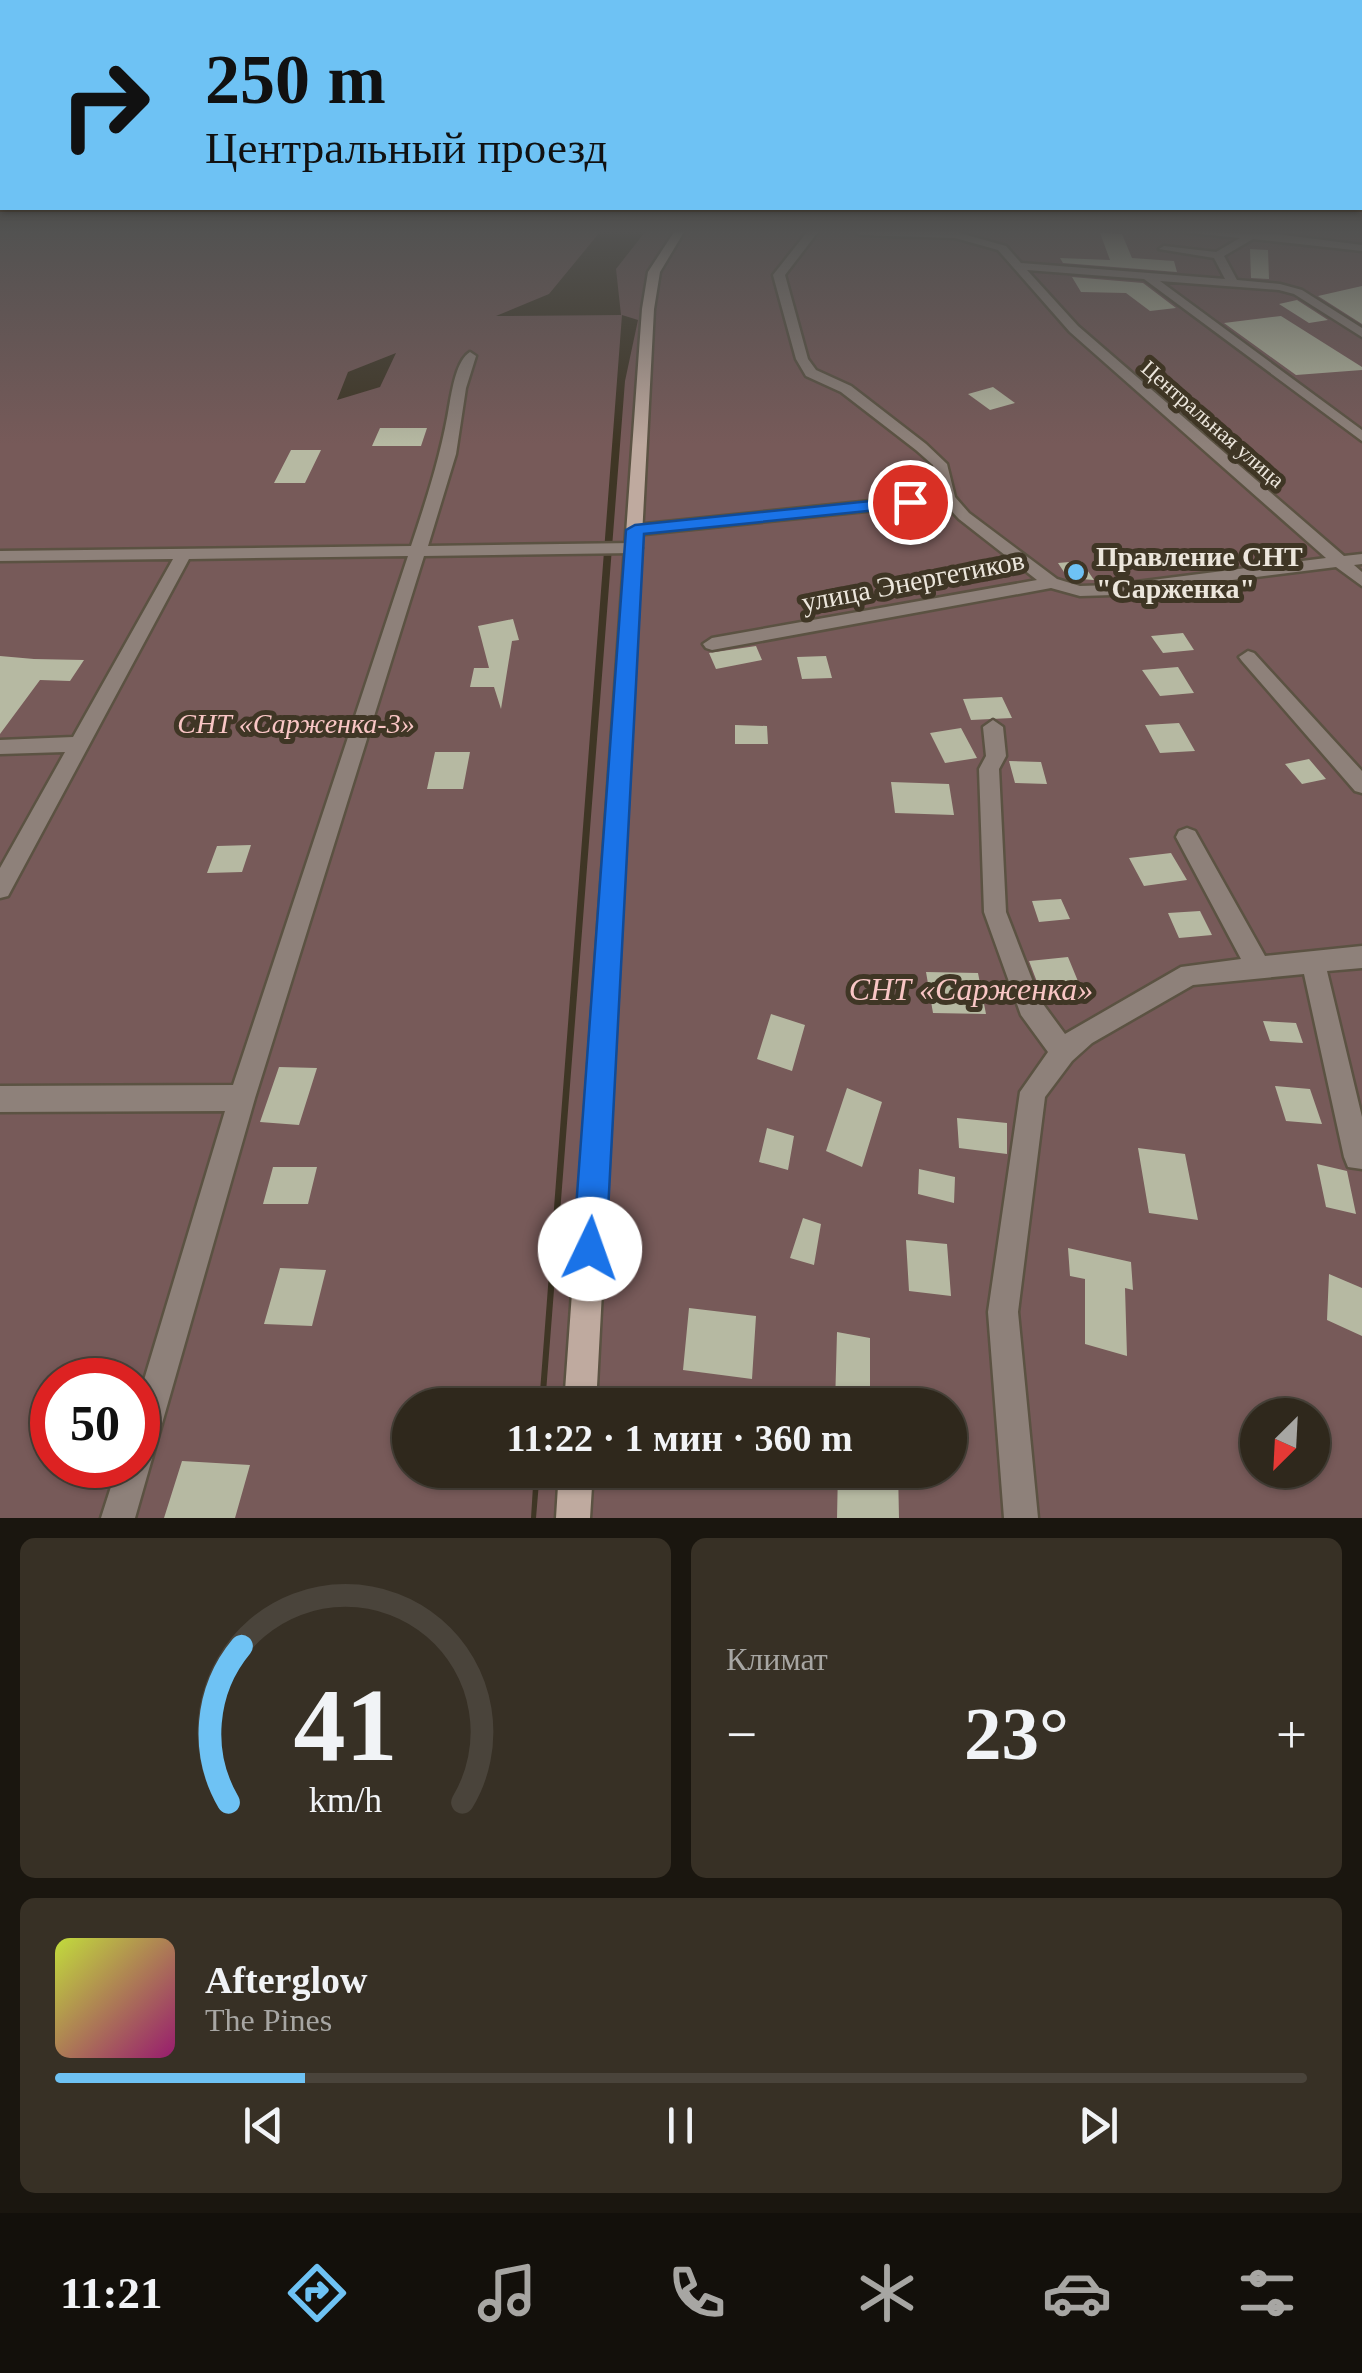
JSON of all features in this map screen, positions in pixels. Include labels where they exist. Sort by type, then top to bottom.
[{"type":"main road","points":[[581,1388],[649,303]]},
{"type":"main road","points":[[572,1518],[574,1488]]},
{"type":"street","points":[[787,303],[802,359],[810,372],[846,389],[940,464],[948,498],[964,516],[1051,584]]},
{"type":"street","name":"Центральная улица","points":[[1050,303],[1074,329],[1362,582]]},
{"type":"street","points":[[1181,303],[1362,437]]},
{"type":"street","points":[[1315,303],[1362,332]]},
{"type":"street","points":[[160,1377],[242,1098],[420,552],[449,454],[459,388],[470,356]]},
{"type":"street","points":[[0,556],[420,552],[634,539],[948,498]]},
{"type":"street","points":[[0,889],[183,555]]},
{"type":"street","name":"улица Энергетиков","points":[[712,644],[1051,584],[1080,591],[1113,590],[1362,559]]},
{"type":"street","points":[[1248,657],[1362,785]]},
{"type":"street","points":[[993,727],[996,756],[988,769],[994,912],[1030,1007],[1064,1052]]},
{"type":"street","points":[[0,746],[77,744]]},
{"type":"street","points":[[1188,837],[1258,967]]},
{"type":"street","points":[[1021,1518],[1003,1312],[1033,1092],[1064,1052],[1083,1035],[1189,975],[1362,957]]},
{"type":"street","points":[[1313,961],[1358,1157]]},
{"type":"street","points":[[0,1099],[242,1098]]},
{"type":"street","points":[[118,1518],[127,1488]]},
{"type":"green space","points":[[0,303],[528,303],[496,316],[621,315],[620,303],[1362,303],[1362,1518],[536,1518],[538,1488],[967,1488],[967,1388],[546,1388],[625,381],[638,320],[622,315],[540,1388],[392,1388],[392,1488],[533,1488],[531,1518],[0,1518]],"holes":[[[396,353],[380,387],[337,400],[348,372]]]},
{"type":"building","points":[[1139,303],[1169,303],[1176,308],[1150,311]]},
{"type":"building","points":[[1301,303],[1328,320],[1309,323],[1279,304]]},
{"type":"building","points":[[1329,303],[1362,303],[1362,324]]},
{"type":"building","points":[[1281,316],[1362,370],[1296,375],[1224,323]]},
{"type":"building","points":[[993,387],[1015,403],[990,410],[968,394]]},
{"type":"building","points":[[380,428],[427,428],[421,446],[372,446]]},
{"type":"building","points":[[291,450],[321,450],[305,483],[274,483]]},
{"type":"building","name":"Правление СНТ \"Сарженка\"","points":[[1081,561],[1094,580],[1068,578],[1058,563]]},
{"type":"building","points":[[513,619],[519,640],[512,641],[501,709],[494,687],[470,687],[474,668],[489,668],[478,626]]},
{"type":"building","points":[[1183,633],[1194,650],[1163,653],[1151,636]]},
{"type":"building","points":[[756,646],[762,660],[716,669],[709,653]]},
{"type":"building","points":[[0,656],[84,660],[70,681],[40,680],[0,734]]},
{"type":"building","points":[[826,656],[832,678],[802,679],[797,657]]},
{"type":"building","points":[[1178,667],[1194,693],[1160,696],[1142,670]]},
{"type":"building","points":[[1002,697],[1012,718],[971,720],[963,699]]},
{"type":"building","points":[[1179,723],[1195,751],[1160,753],[1145,725]]},
{"type":"building","points":[[735,725],[767,726],[768,744],[735,744]]},
{"type":"building","points":[[961,728],[977,758],[945,763],[930,733]]},
{"type":"building","points":[[435,752],[470,752],[463,789],[427,789]]},
{"type":"building","points":[[1309,759],[1326,779],[1302,784],[1285,764]]},
{"type":"building","points":[[1009,761],[1041,762],[1047,784],[1015,783]]},
{"type":"building","points":[[891,782],[949,784],[954,815],[895,813]]},
{"type":"building","points":[[251,845],[242,872],[207,873],[217,846]]},
{"type":"building","points":[[1171,853],[1187,880],[1144,886],[1129,858]]},
{"type":"building","points":[[1061,899],[1070,919],[1039,922],[1032,901]]},
{"type":"building","points":[[1200,911],[1212,935],[1179,938],[1168,913]]},
{"type":"building","points":[[1068,957],[1082,991],[1042,995],[1029,961]]},
{"type":"building","points":[[926,972],[978,973],[986,1014],[933,1013]]},
{"type":"building","points":[[771,1014],[805,1025],[792,1071],[757,1059]]},
{"type":"building","points":[[1263,1021],[1296,1023],[1303,1043],[1270,1041]]},
{"type":"building","points":[[279,1067],[317,1068],[299,1125],[260,1122]]},
{"type":"building","points":[[1275,1086],[1310,1089],[1322,1124],[1286,1121]]},
{"type":"building","points":[[847,1088],[882,1102],[862,1167],[826,1151]]},
{"type":"building","points":[[957,1118],[1007,1123],[1007,1154],[959,1148]]},
{"type":"building","points":[[767,1128],[794,1136],[788,1170],[759,1162]]},
{"type":"building","points":[[1138,1148],[1185,1154],[1198,1220],[1149,1213]]},
{"type":"building","points":[[1317,1164],[1347,1171],[1356,1214],[1326,1207]]},
{"type":"building","points":[[273,1167],[317,1167],[308,1204],[263,1204]]},
{"type":"building","points":[[919,1169],[955,1177],[954,1203],[918,1194]]},
{"type":"building","points":[[803,1218],[821,1224],[814,1265],[790,1258]]},
{"type":"building","points":[[906,1240],[947,1244],[951,1296],[909,1291]]},
{"type":"building","points":[[1068,1248],[1131,1262],[1133,1290],[1125,1288],[1127,1356],[1085,1344],[1085,1279],[1070,1276]]},
{"type":"building","points":[[280,1268],[326,1270],[312,1326],[264,1324]]},
{"type":"building","points":[[1329,1274],[1362,1288],[1362,1336],[1327,1320]]},
{"type":"building","points":[[689,1308],[756,1316],[752,1379],[683,1370]]},
{"type":"building","points":[[837,1332],[870,1338],[870,1388],[835,1388]]},
{"type":"building","points":[[182,1461],[250,1465],[235,1518],[164,1518]]},
{"type":"building","points":[[838,1488],[898,1488],[899,1518],[837,1518]]},
{"type":"place","name":"Правление СНТ \"Сарженка\"","points":[[1076,572]]},
{"type":"route","points":[[590,1249],[635,530],[910,502]]},
{"type":"park label","name":"СНТ «Сарженка-3»","points":[[296,723]]},
{"type":"park label","name":"СНТ «Сарженка»","points":[[971,989]]}]
